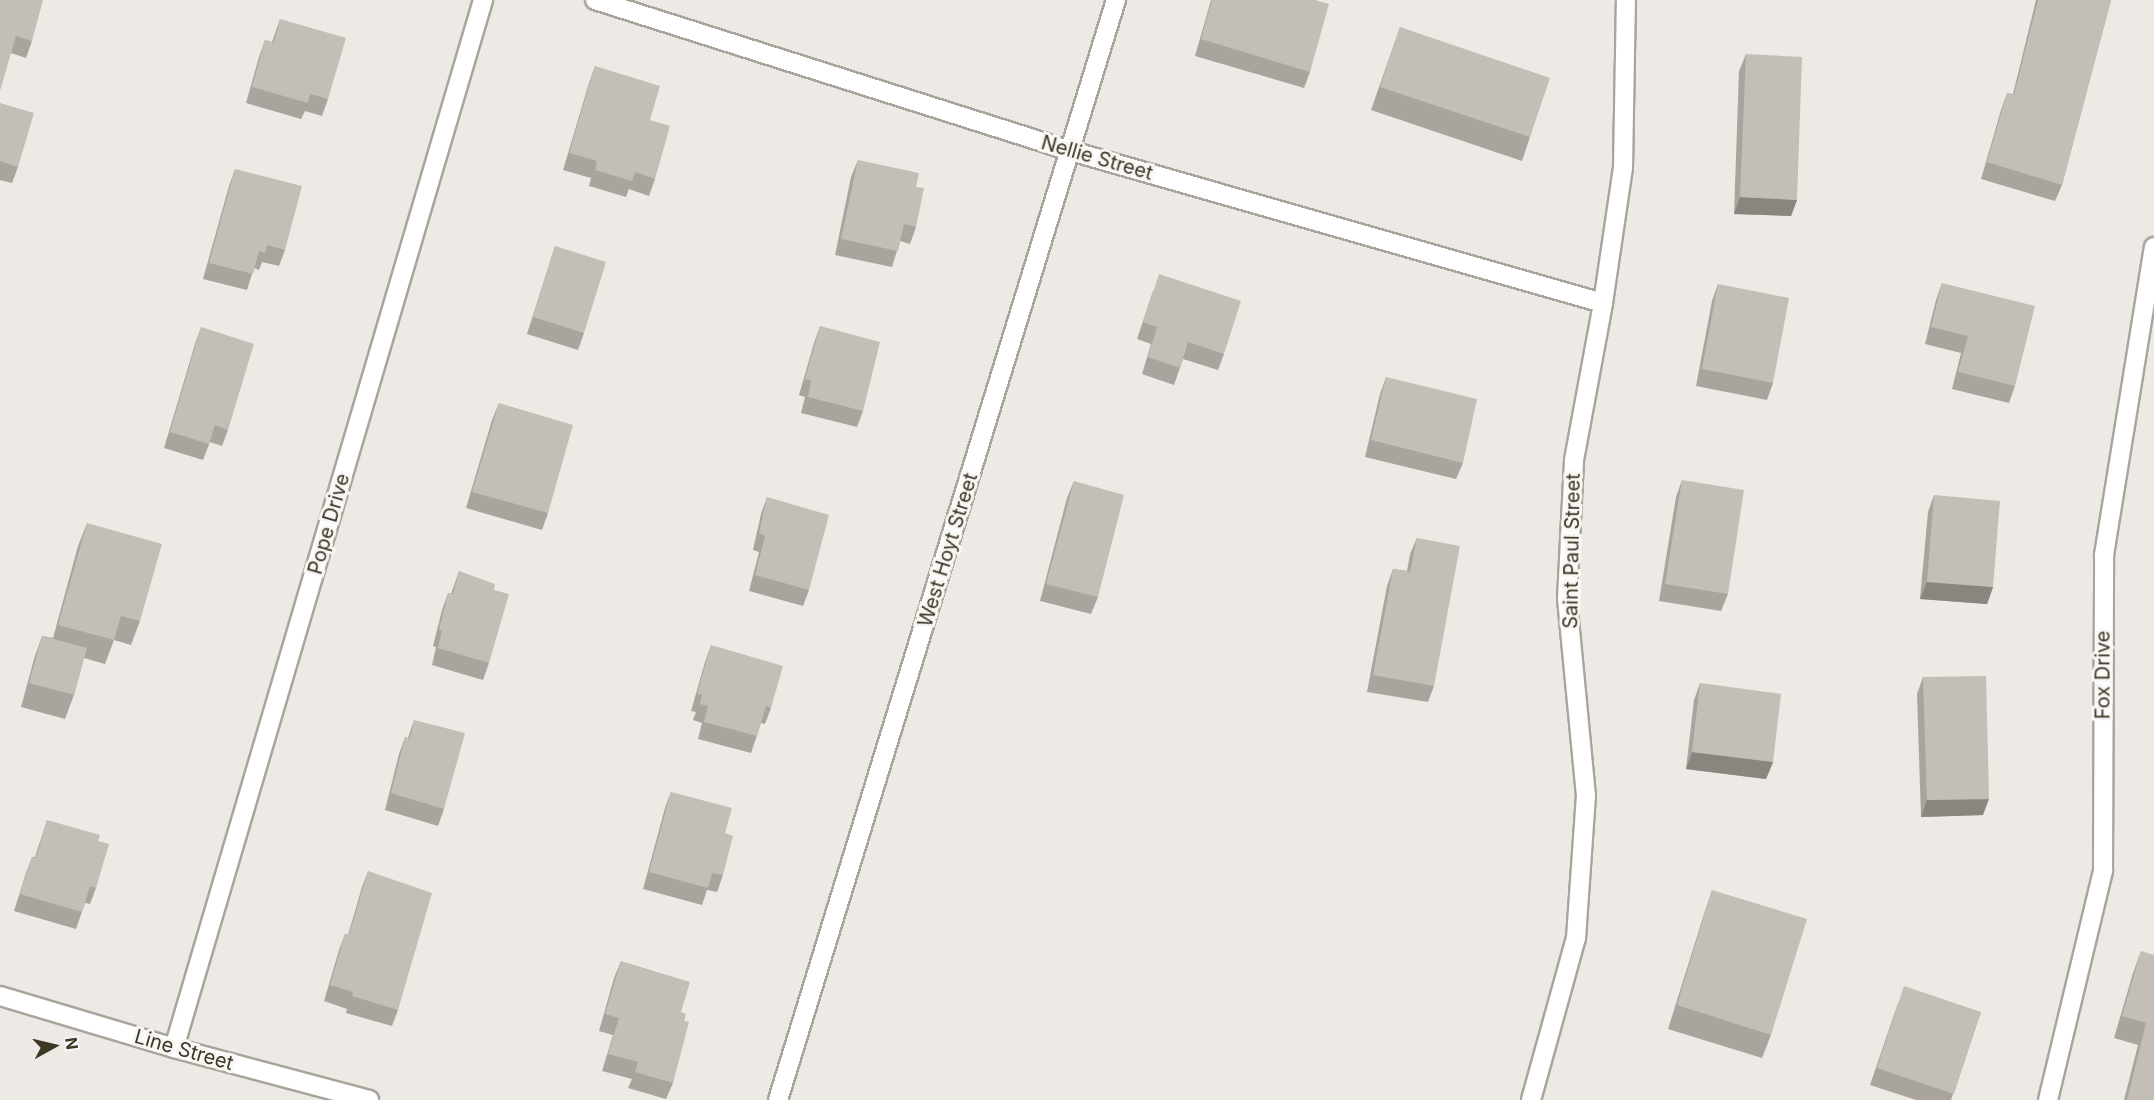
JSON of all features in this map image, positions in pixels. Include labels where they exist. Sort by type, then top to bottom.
[{"type":"street","name":"Pope Drive","points":[[174,1048],[483,0]]},
{"type":"street","name":"Nellie Street","points":[[595,0],[1071,151],[1603,303]]},
{"type":"street","name":"West Hoyt Street","points":[[778,1100],[1116,0]]},
{"type":"street","name":"Saint Paul Street","points":[[1531,1100],[1576,938],[1586,796],[1567,599],[1574,460],[1603,303],[1623,168],[1626,0]]},
{"type":"street","name":"Fox Drive","points":[[2048,1100],[2103,871],[2104,555],[2154,247]]},
{"type":"street","name":"Line Street","points":[[0,996],[174,1048],[369,1100]]},
{"type":"building","points":[[0,0],[43,0],[32,41],[16,36],[0,91]]},
{"type":"building","points":[[1212,0],[1315,0],[1329,4],[1310,72],[1201,39]]},
{"type":"building","points":[[2038,0],[2111,0],[2062,185],[1987,162],[2007,93],[2014,95]]},
{"type":"building","points":[[280,19],[346,38],[328,99],[310,94],[308,103],[252,87],[265,40],[274,43]]},
{"type":"building","points":[[1400,27],[1550,78],[1530,137],[1380,87]]},
{"type":"building","points":[[1746,54],[1802,57],[1797,200],[1740,197]]},
{"type":"building","points":[[595,66],[660,86],[650,120],[670,126],[655,179],[635,172],[632,181],[595,170],[597,161],[569,153]]},
{"type":"building","points":[[0,103],[34,113],[18,167],[0,161]]},
{"type":"building","points":[[858,160],[919,173],[916,187],[924,188],[916,227],[904,224],[898,251],[841,239]]},
{"type":"building","points":[[235,169],[302,186],[285,250],[267,245],[265,253],[259,251],[253,274],[209,263]]},
{"type":"building","points":[[555,246],[606,262],[584,333],[533,317]]},
{"type":"building","points":[[1159,274],[1241,301],[1224,354],[1188,342],[1180,368],[1148,357],[1157,327],[1143,322]]},
{"type":"building","points":[[1942,283],[2035,306],[2015,386],[1958,372],[1968,336],[1931,327]]},
{"type":"building","points":[[1718,284],[1789,298],[1773,383],[1702,369]]},
{"type":"building","points":[[820,326],[880,342],[863,411],[808,397],[811,380],[805,379]]},
{"type":"building","points":[[201,327],[254,344],[228,430],[215,425],[209,444],[170,432]]},
{"type":"building","points":[[1386,377],[1477,399],[1463,463],[1371,440]]},
{"type":"building","points":[[499,403],[573,425],[548,513],[472,492]]},
{"type":"building","points":[[1682,480],[1744,490],[1728,594],[1665,584]]},
{"type":"building","points":[[1074,481],[1124,495],[1098,597],[1046,584]]},
{"type":"building","points":[[1934,495],[2000,501],[1993,587],[1927,582]]},
{"type":"building","points":[[767,497],[829,515],[809,590],[755,575],[765,536],[759,533]]},
{"type":"building","points":[[87,523],[162,544],[140,621],[121,616],[114,640],[58,625]]},
{"type":"building","points":[[1417,538],[1460,546],[1434,686],[1373,675],[1393,569],[1410,572]]},
{"type":"building","points":[[459,571],[495,584],[494,590],[509,594],[489,663],[438,648],[442,631],[439,630],[448,593],[453,594]]},
{"type":"building","points":[[42,636],[87,648],[74,695],[29,683]]},
{"type":"building","points":[[711,645],[783,666],[771,708],[766,706],[757,736],[704,722],[708,706],[700,704],[702,695],[697,694]]},
{"type":"building","points":[[1986,676],[1989,799],[1927,800],[1923,677]]},
{"type":"building","points":[[1700,683],[1781,694],[1773,762],[1692,752]]},
{"type":"building","points":[[414,720],[465,733],[444,809],[391,793],[405,737],[410,739]]},
{"type":"building","points":[[671,792],[732,808],[725,833],[733,836],[723,875],[712,873],[708,888],[649,872]]},
{"type":"building","points":[[47,820],[100,835],[98,841],[109,844],[96,888],[90,886],[82,912],[20,894],[32,857],[36,858]]},
{"type":"building","points":[[368,871],[432,893],[398,1010],[352,996],[353,992],[330,985],[345,934],[349,935]]},
{"type":"building","points":[[1712,890],[1807,919],[1771,1035],[1677,1005]]},
{"type":"building","points":[[2141,951],[2154,955],[2154,1100],[2127,1100],[2146,1023],[2122,1016]]},
{"type":"building","points":[[621,961],[690,982],[681,1012],[686,1014],[684,1021],[689,1022],[673,1083],[635,1072],[638,1062],[608,1054],[619,1018],[605,1014]]},
{"type":"building","points":[[1904,986],[1981,1012],[1954,1094],[1877,1068]]}]
